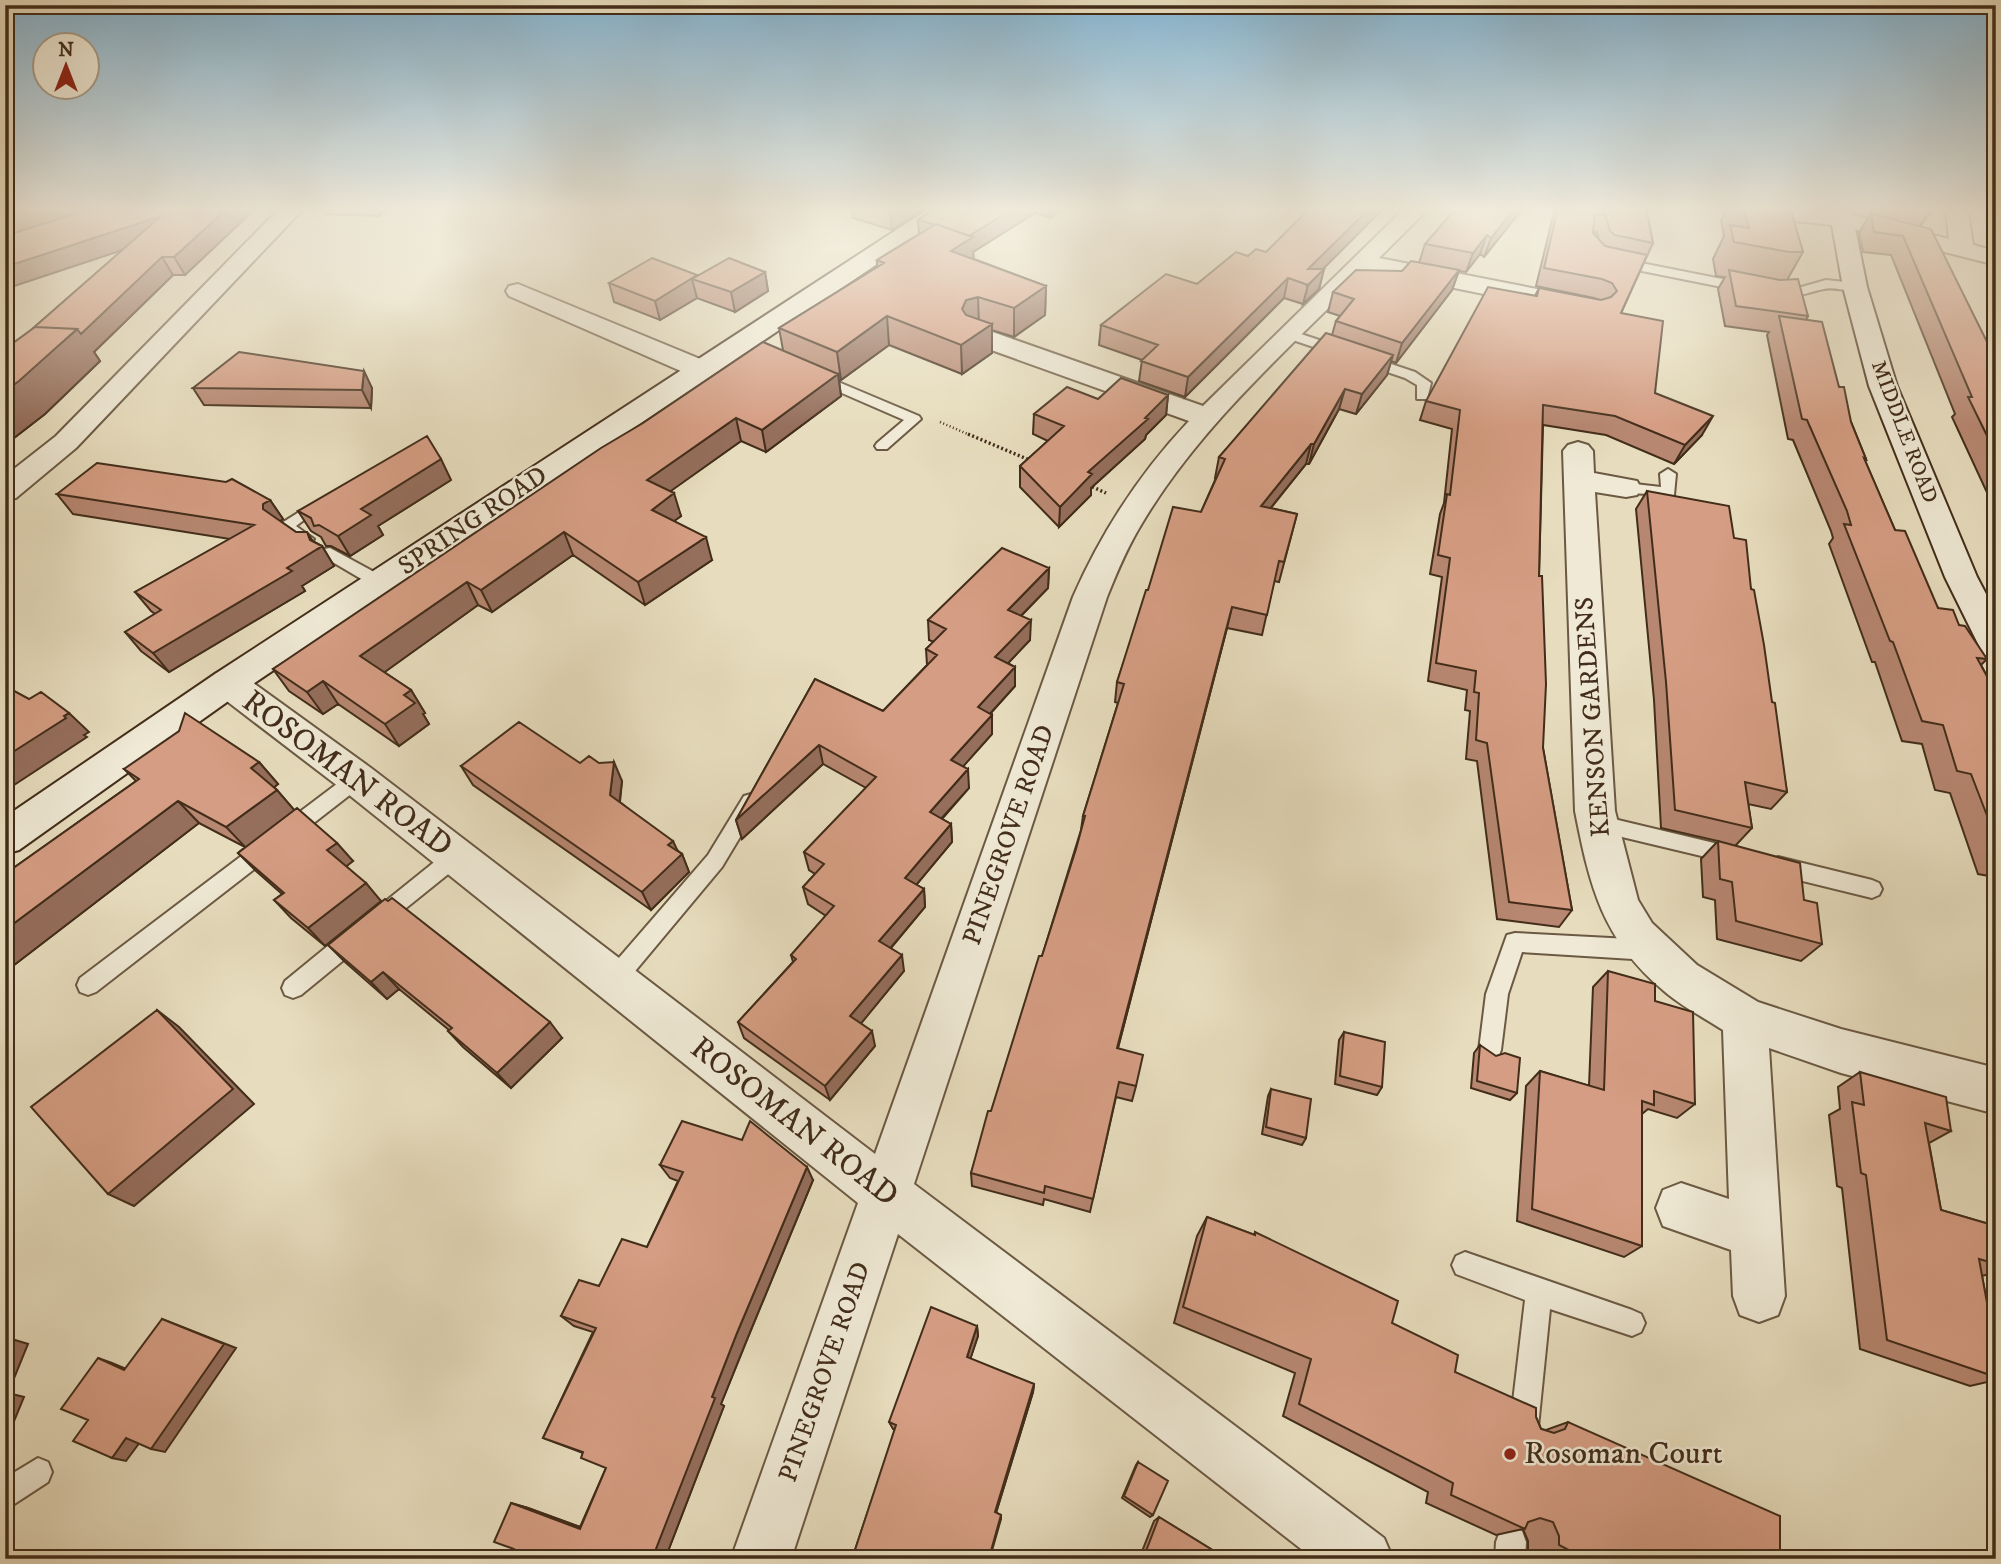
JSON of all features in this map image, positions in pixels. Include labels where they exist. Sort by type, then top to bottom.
[{"type":"street","points":[[5,491],[66,442],[222,281]]},
{"type":"street","name":"SPRING ROAD","points":[[5,838],[228,683],[700,369],[744,347],[839,281]]},
{"type":"street","name":"PINEGROVE ROAD","points":[[761,1559],[1094,586],[1123,525],[1147,487],[1206,417],[1342,281]]},
{"type":"street","points":[[1456,281],[1557,301]]},
{"type":"street","name":"MIDDLE ROAD","points":[[1854,281],[1883,386],[1961,577],[1996,648]]},
{"type":"street","points":[[518,290],[700,369]]},
{"type":"street","points":[[978,336],[1206,417]]},
{"type":"street","name":"KENSON GARDENS","points":[[1626,488],[1578,465],[1586,671],[1597,822],[1619,905],[1637,936],[1681,979],[1745,1019],[1841,1051],[1996,1091]]},
{"type":"street","name":"ROSOMAN ROAD","points":[[228,683],[357,779],[886,1194],[1363,1559]]},
{"type":"street","points":[[1745,1019],[1759,1296]]},
{"type":"street","points":[[1681,1208],[1756,1233]]},
{"type":"lane","points":[[1713,281],[1763,291],[1800,292],[1826,284],[1855,287]]},
{"type":"lane","points":[[1289,334],[1410,375],[1424,383],[1422,396]]},
{"type":"lane","points":[[798,370],[914,419],[882,446]]},
{"type":"lane","points":[[1626,488],[1669,492],[1668,474]]},
{"type":"lane","points":[[304,514],[285,526],[381,583]]},
{"type":"lane","points":[[88,985],[357,779]]},
{"type":"lane","points":[[613,981],[715,861],[759,786]]},
{"type":"lane","points":[[1597,822],[1872,889]]},
{"type":"lane","points":[[293,988],[455,857]]},
{"type":"lane","points":[[1490,1050],[1497,994],[1515,942],[1649,950]]},
{"type":"lane","points":[[1465,1265],[1632,1324]]},
{"type":"lane","points":[[1524,1427],[1539,1292]]},
{"type":"lane","points":[[5,1496],[38,1472]]},
{"type":"building","points":[[87,281],[137,281],[81,334],[77,329],[35,327],[31,330]]},
{"type":"building","points":[[612,281],[687,281],[655,301],[609,283]]},
{"type":"building","points":[[698,281],[750,281],[731,292]]},
{"type":"building","points":[[855,281],[1032,281],[1046,286],[1014,308],[978,297],[966,300],[962,309],[966,315],[992,324],[961,345],[887,316],[837,352],[779,328]]},
{"type":"building","points":[[1157,281],[1188,281],[1197,284],[1201,281],[1285,281],[1188,377],[1141,361],[1158,345],[1101,325]]},
{"type":"building","points":[[1297,281],[1312,281],[1308,285]]},
{"type":"building","points":[[1345,281],[1450,281],[1402,343],[1336,321],[1354,299],[1333,292]]},
{"type":"building","points":[[1607,281],[1635,281],[1621,313],[1663,321],[1655,393],[1713,416],[1685,445],[1615,416],[1543,405],[1539,576],[1542,576],[1546,684],[1543,748],[1572,910],[1509,902],[1487,743],[1476,740],[1479,693],[1474,692],[1476,671],[1436,663],[1450,558],[1438,555],[1447,494],[1450,495],[1460,410],[1426,401],[1488,287],[1537,296],[1539,288],[1601,300],[1611,297],[1617,291],[1612,283]]},
{"type":"building","points":[[1731,281],[1799,281],[1808,316],[1736,306]]},
{"type":"building","points":[[1922,281],[1957,281],[1996,360],[1996,454],[1968,397],[1972,397]]},
{"type":"building","points":[[1779,316],[1822,322],[1839,387],[1844,387],[1851,422],[1895,530],[1905,531],[1938,608],[1953,610],[1959,625],[1965,626],[1987,659],[1977,658],[1996,693],[1996,839],[1971,774],[1957,771],[1943,725],[1922,721],[1893,642],[1890,641],[1844,524],[1851,525],[1847,511],[1807,420],[1802,419]]},
{"type":"building","points":[[35,327],[77,329],[5,391],[5,349]]},
{"type":"building","points":[[1326,333],[1393,355],[1362,394],[1345,389],[1314,444],[1311,444],[1261,506],[1297,514],[1284,562],[1279,561],[1267,615],[1232,607],[1117,1048],[1143,1055],[1136,1086],[1119,1082],[1093,1199],[1045,1186],[1044,1193],[971,1173],[988,1111],[991,1111],[1039,956],[1042,956],[1076,849],[1083,816],[1124,684],[1117,682],[1173,507],[1201,512],[1225,459],[1219,457]]},
{"type":"building","points":[[763,342],[838,374],[762,430],[736,418],[647,480],[674,493],[652,510],[706,537],[638,582],[564,532],[481,590],[467,582],[360,656],[411,690],[404,695],[415,703],[385,724],[323,681],[307,692],[273,669],[601,448]]},
{"type":"building","points":[[239,352],[364,371],[362,390],[193,388]]},
{"type":"building","points":[[1121,378],[1168,395],[1145,418],[1148,419],[1088,472],[1092,474],[1060,507],[1020,466],[1064,426],[1034,414],[1067,387],[1098,399]]},
{"type":"building","points":[[427,436],[441,459],[361,509],[371,515],[338,536],[319,525],[314,526],[311,518],[298,511]]},
{"type":"building","points":[[97,463],[226,482],[232,479],[270,500],[263,504],[263,509],[296,532],[307,532],[310,540],[322,546],[287,568],[292,571],[153,653],[125,632],[161,610],[135,592],[254,525],[57,494]]},
{"type":"building","points":[[1647,491],[1729,506],[1734,538],[1746,540],[1751,589],[1754,590],[1772,702],[1775,703],[1787,792],[1745,782],[1752,828],[1675,810],[1666,682]]},
{"type":"building","points":[[1002,548],[1049,568],[1008,610],[1031,620],[995,657],[1015,667],[978,707],[992,715],[951,760],[968,769],[930,812],[951,824],[905,878],[924,889],[879,941],[902,955],[850,1016],[872,1031],[825,1086],[738,1022],[796,959],[791,955],[834,906],[803,887],[824,864],[804,852],[876,777],[819,745],[736,820],[815,679],[883,711],[937,655],[926,649],[946,629],[928,620]]},
{"type":"building","points":[[5,686],[29,699],[41,692],[69,713],[64,716],[66,718],[5,757]]},
{"type":"building","points":[[185,713],[259,762],[251,768],[277,790],[226,827],[178,801],[5,930],[5,874],[139,779],[124,769],[179,731]]},
{"type":"building","points":[[519,722],[580,763],[589,756],[599,763],[614,762],[610,795],[673,841],[668,845],[682,854],[642,892],[461,766]]},
{"type":"building","points":[[297,808],[337,843],[327,850],[366,883],[308,928],[274,900],[284,893],[238,853]]},
{"type":"building","points":[[1718,841],[1800,863],[1804,900],[1817,903],[1822,944],[1736,921],[1732,882],[1720,879]]},
{"type":"building","points":[[392,898],[550,1022],[497,1073],[448,1031],[452,1028],[383,972],[371,982],[328,945],[385,899],[388,901]]},
{"type":"building","points":[[1608,971],[1655,984],[1655,1001],[1693,1012],[1695,1104],[1654,1091],[1654,1105],[1642,1101],[1642,1246],[1532,1209],[1540,1071],[1604,1090]]},
{"type":"building","points":[[157,1010],[233,1089],[108,1194],[31,1107]]},
{"type":"building","points":[[1344,1032],[1385,1042],[1382,1087],[1340,1076]]},
{"type":"building","points":[[1480,1045],[1496,1056],[1505,1053],[1520,1058],[1517,1093],[1477,1081]]},
{"type":"building","points":[[1860,1072],[1946,1097],[1951,1131],[1925,1123],[1941,1210],[1996,1226],[1996,1264],[1979,1259],[1996,1352],[1996,1377],[1887,1340],[1866,1175],[1861,1173],[1852,1102],[1864,1105]]},
{"type":"building","points":[[1271,1089],[1311,1099],[1306,1138],[1266,1127]]},
{"type":"building","points":[[682,1121],[742,1140],[750,1121],[807,1167],[737,1333],[712,1397],[715,1398],[652,1559],[510,1559],[514,1549],[494,1542],[511,1503],[580,1529],[606,1468],[581,1458],[583,1452],[543,1438],[596,1328],[561,1316],[579,1280],[599,1286],[622,1239],[647,1247],[683,1172],[660,1165]]},
{"type":"building","points":[[1207,1217],[1255,1235],[1255,1232],[1398,1301],[1392,1323],[1458,1355],[1455,1372],[1536,1408],[1541,1429],[1554,1433],[1565,1429],[1568,1422],[1780,1516],[1780,1559],[1586,1559],[1559,1545],[1559,1536],[1553,1522],[1540,1518],[1528,1522],[1525,1529],[1451,1495],[1453,1483],[1299,1404],[1311,1359],[1183,1307]]},
{"type":"building","points":[[931,1307],[977,1326],[967,1357],[1034,1384],[995,1512],[1001,1515],[991,1551],[1011,1559],[852,1559],[896,1425],[889,1422]]},
{"type":"building","points":[[162,1319],[224,1344],[151,1449],[126,1438],[112,1458],[73,1441],[88,1420],[61,1409],[98,1358],[124,1370]]},
{"type":"building","points":[[1138,1462],[1168,1481],[1153,1515],[1124,1496]]},
{"type":"building","points":[[1159,1517],[1227,1559],[1143,1559]]},
{"type":"place","name":"Rosoman Court","points":[[1510,1454]]}]
